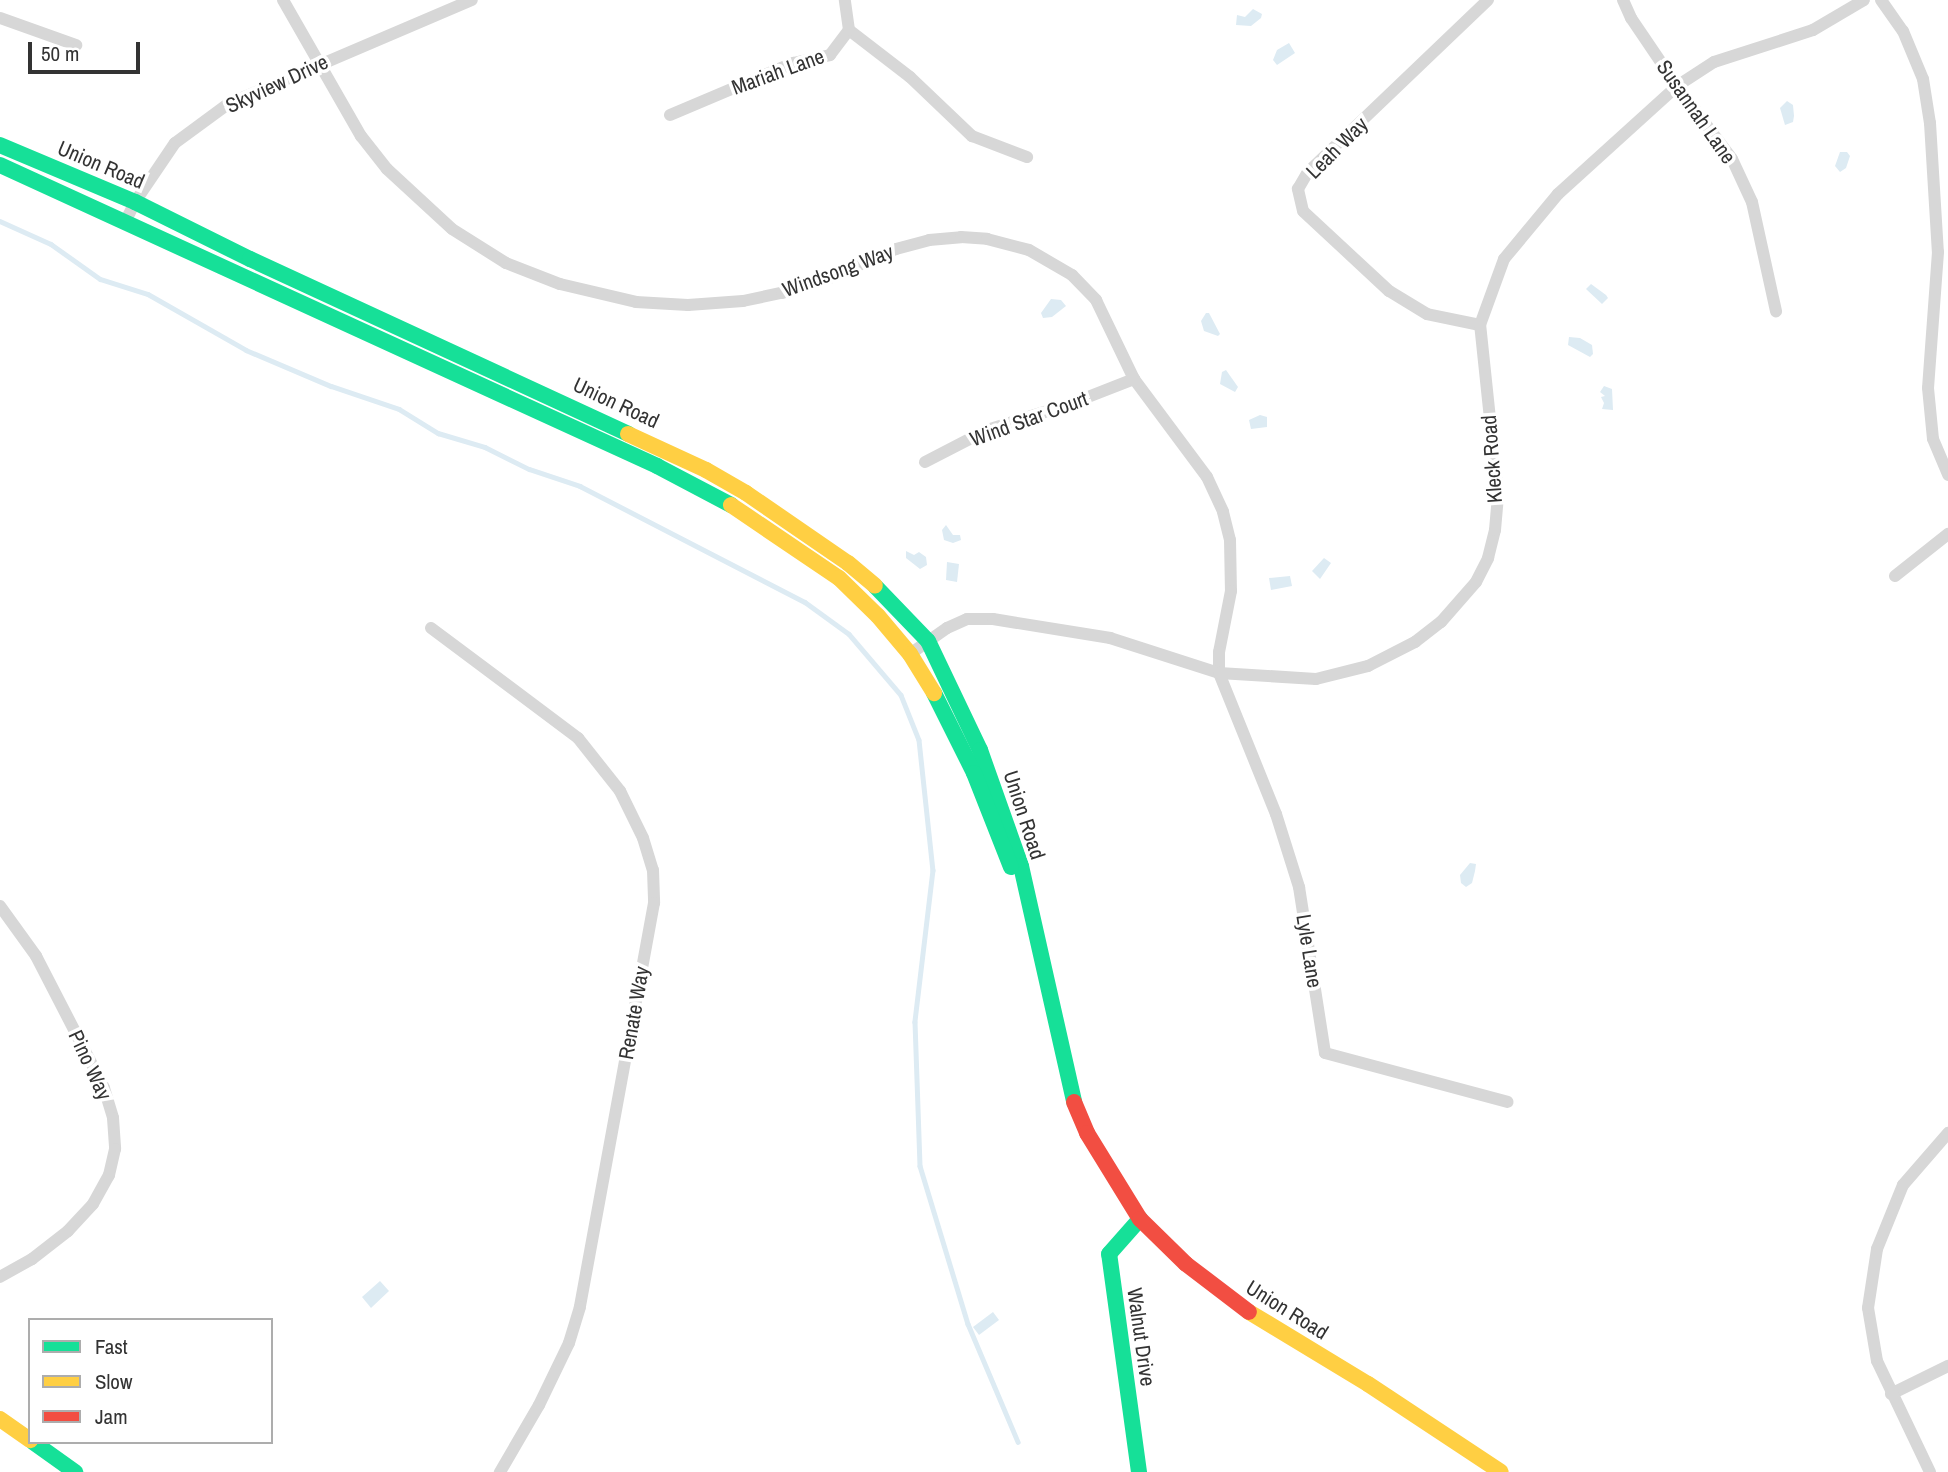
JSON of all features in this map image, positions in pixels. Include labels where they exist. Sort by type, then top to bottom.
[{"type":"main road","name":"Union Road","points":[[0,145],[135,202],[706,470],[746,493],[848,563],[892,601],[928,641],[994,787],[1021,866],[1025,898],[1069,1091],[1087,1133],[1140,1219],[1185,1265],[1262,1322],[1368,1384],[1501,1472]]},
{"type":"main road","name":"Union Road","points":[[0,166],[712,493],[839,579],[878,615],[925,675],[974,773],[1025,898]]},
{"type":"main road","name":"Walnut Drive","points":[[1139,1472],[1109,1254],[1140,1219]]},
{"type":"main road","points":[[0,1419],[28,1439]]},
{"type":"main road","points":[[35,1444],[75,1472]]},
{"type":"street","name":"Windsong Way","points":[[283,0],[361,136],[387,169],[452,229],[506,262],[560,285],[636,302],[688,305],[743,301],[827,279],[896,249],[929,240],[961,237],[987,239],[1029,250],[1072,275],[1096,300],[1134,379],[1207,477],[1223,512],[1230,540],[1231,591],[1219,652],[1219,673]]},
{"type":"street","name":"Skyview Drive","points":[[125,222],[135,202],[176,143],[228,104],[472,0]]},
{"type":"street","points":[[845,0],[849,30],[910,77],[972,136],[998,149],[1027,157]]},
{"type":"street","name":"Leah Way","points":[[1480,325],[1427,314],[1390,291],[1303,211],[1298,189],[1308,172],[1488,0]]},
{"type":"street","name":"Susannah Lane","points":[[1623,0],[1631,18],[1677,86],[1732,159],[1752,202],[1776,311]]},
{"type":"street","name":"Kleck Road","points":[[910,654],[967,619],[993,619],[1110,638],[1219,673],[1316,679],[1368,666],[1396,654],[1433,629],[1476,582],[1488,558],[1498,495],[1480,325],[1504,259],[1558,194],[1677,86],[1714,62],[1813,30],[1864,0]]},
{"type":"street","points":[[1881,0],[1903,31],[1923,79],[1930,123],[1938,252],[1928,388],[1933,439],[1948,475]]},
{"type":"street","points":[[0,18],[76,45]]},
{"type":"street","name":"Mariah Lane","points":[[670,115],[793,63],[830,55],[849,30]]},
{"type":"street","name":"Wind Star Court","points":[[925,462],[987,430],[1070,404],[1134,379]]},
{"type":"street","points":[[1895,576],[1948,534]]},
{"type":"street","name":"Renate Way","points":[[431,628],[578,738],[620,791],[643,838],[653,870],[654,903],[580,1307],[569,1343],[539,1405],[500,1472]]},
{"type":"street","name":"Lyle Lane","points":[[1219,673],[1276,814],[1299,887],[1325,1053],[1508,1102]]},
{"type":"street","name":"Pino Way","points":[[0,906],[36,956],[104,1088],[113,1118],[115,1149],[109,1175],[93,1204],[32,1259],[0,1277]]},
{"type":"street","points":[[1930,1472],[1877,1361],[1868,1308],[1877,1249],[1903,1185],[1948,1133]]},
{"type":"street","points":[[1891,1394],[1948,1366]]},
{"type":"shaded area","points":[[1253,9],[1262,14],[1261,18],[1251,26],[1236,25],[1237,15],[1245,17]]},
{"type":"shaded area","points":[[1289,43],[1295,53],[1277,65],[1273,60],[1277,50]]},
{"type":"shaded area","points":[[1787,101],[1793,105],[1794,116],[1793,122],[1785,125],[1780,108]]},
{"type":"shaded area","points":[[1840,152],[1847,152],[1850,156],[1846,168],[1840,172],[1835,166]]},
{"type":"shaded area","points":[[1591,284],[1608,298],[1602,304],[1586,289]]},
{"type":"shaded area","points":[[1051,299],[1061,300],[1066,306],[1052,317],[1043,318],[1041,313]]},
{"type":"shaded area","points":[[1206,313],[1209,313],[1220,334],[1218,336],[1204,331],[1201,321]]},
{"type":"shaded area","points":[[1569,337],[1580,338],[1592,345],[1593,354],[1590,357],[1568,345]]},
{"type":"shaded area","points":[[1226,370],[1238,387],[1235,392],[1220,384],[1222,372]]},
{"type":"shaded area","points":[[1604,386],[1612,389],[1613,410],[1602,409],[1604,403],[1601,397],[1605,396],[1600,392]]},
{"type":"shaded area","points":[[1260,415],[1267,417],[1267,427],[1251,429],[1249,420]]},
{"type":"shaded area","points":[[946,525],[953,535],[960,535],[961,540],[953,543],[944,540],[942,530]]},
{"type":"shaded area","points":[[906,551],[914,555],[919,552],[926,557],[927,565],[920,569],[906,558]]},
{"type":"shaded area","points":[[1324,558],[1331,563],[1320,579],[1312,571]]},
{"type":"shaded area","points":[[947,562],[959,564],[957,582],[946,580]]},
{"type":"shaded area","points":[[1290,576],[1292,586],[1271,590],[1269,578]]},
{"type":"shaded area","points":[[1470,863],[1476,864],[1475,871],[1472,883],[1466,887],[1461,883],[1460,875]]},
{"type":"shaded area","points":[[380,1281],[389,1291],[371,1308],[362,1297]]},
{"type":"shaded area","points":[[993,1312],[999,1320],[979,1335],[973,1327]]},
{"type":"waterway","points":[[0,221],[51,244],[100,279],[148,294],[246,350],[331,386],[399,409],[438,433],[485,447],[529,469],[580,486],[805,602],[849,634],[901,695],[919,740],[933,870],[915,1022],[920,1166],[968,1324],[1018,1442]]},
{"type":"traffic: fast","points":[[0,145],[135,202],[250,259],[628,434]]},
{"type":"traffic: fast","points":[[0,165],[657,466],[731,505]]},
{"type":"traffic: fast","points":[[875,586],[928,641],[980,750],[1021,866],[1074,1102]]},
{"type":"traffic: fast","points":[[934,693],[974,773],[1011,867]]},
{"type":"traffic: fast","points":[[1139,1472],[1109,1254],[1140,1219]]},
{"type":"traffic: fast","points":[[36,1444],[75,1472]]},
{"type":"traffic: slow","points":[[628,434],[706,470],[746,493],[848,563],[875,586]]},
{"type":"traffic: slow","points":[[731,505],[839,578],[878,616],[910,654],[934,693]]},
{"type":"traffic: slow","points":[[1249,1312],[1368,1384],[1501,1472]]},
{"type":"traffic: slow","points":[[0,1419],[28,1439]]},
{"type":"traffic: jam","points":[[1074,1102],[1087,1133],[1140,1219],[1186,1264],[1249,1312]]}]
